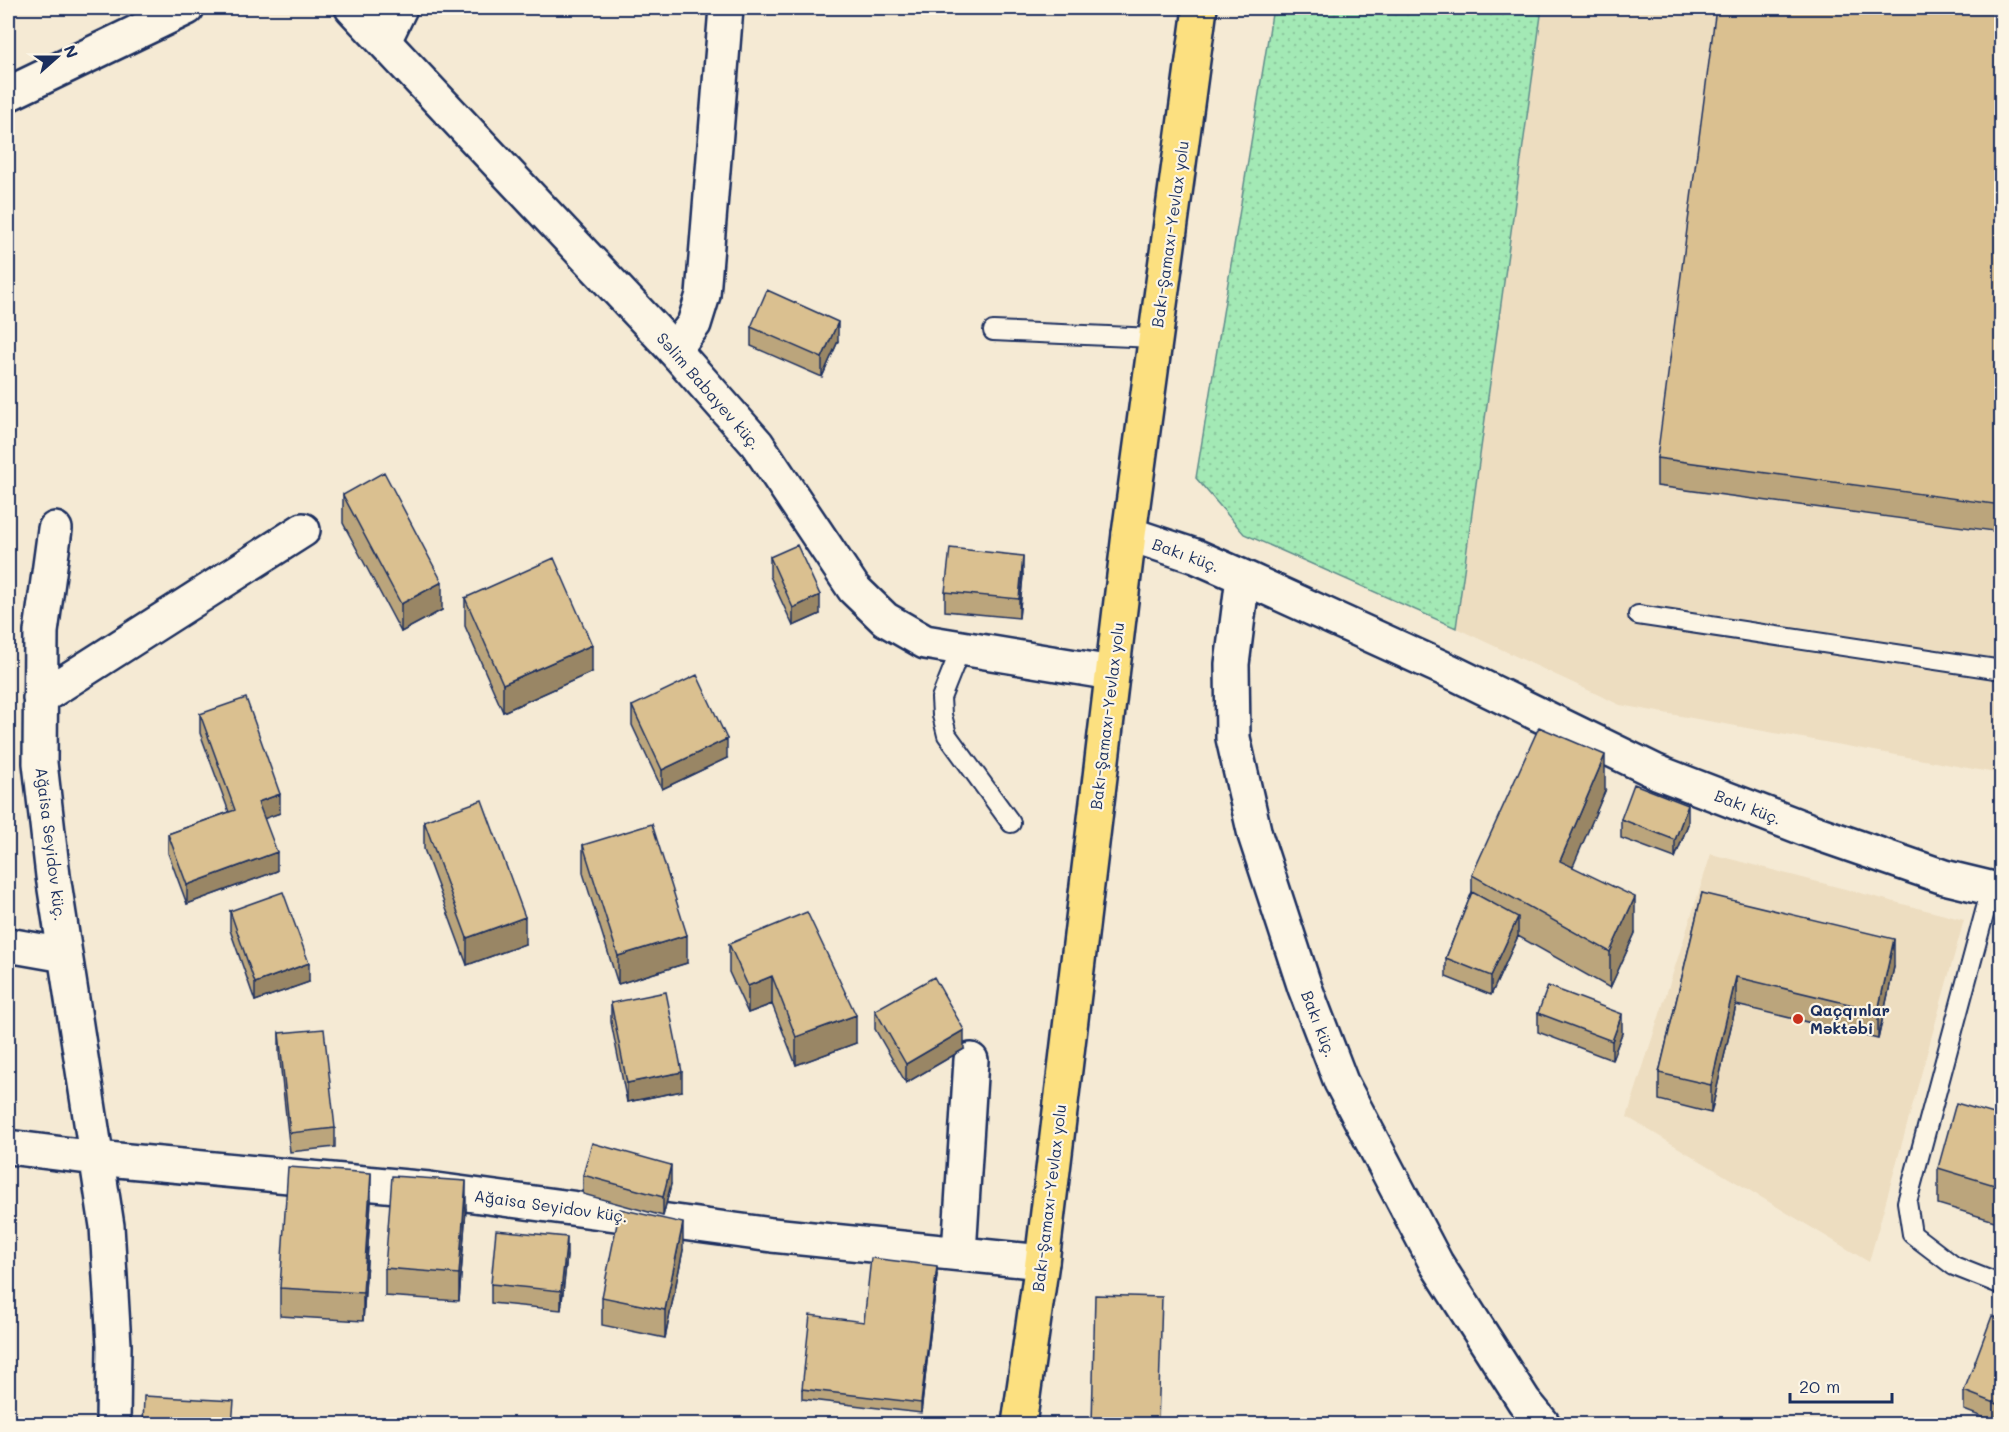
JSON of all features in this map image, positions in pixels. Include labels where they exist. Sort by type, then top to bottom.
[{"type":"highway","name":"Bakı-Şamaxı-Yevlax yolu","points":[[1019,1425],[1042,1262],[1128,534],[1200,8]]},
{"type":"street","points":[[8,94],[187,8]]},
{"type":"street","name":"Səlim Babayev küç.","points":[[352,8],[674,350],[757,444],[854,589],[885,619],[925,642],[1112,673]]},
{"type":"street","points":[[384,41],[400,8]]},
{"type":"street","points":[[674,350],[694,324],[703,295],[726,8]]},
{"type":"street","name":"Ağaisa Seyidov küç.","points":[[56,529],[41,632],[40,764],[53,876],[106,1226],[114,1345],[113,1425]]},
{"type":"street","points":[[40,698],[303,530]]},
{"type":"street","name":"Bakı küç.","points":[[1128,534],[1195,556],[1243,577],[1456,674],[1657,772],[1810,831],[1944,878],[1996,890]]},
{"type":"street","name":"Bakı küç.","points":[[1243,577],[1232,664],[1233,738],[1255,835],[1305,988],[1341,1082],[1436,1263],[1524,1401],[1543,1425]]},
{"type":"street","points":[[8,945],[66,955]]},
{"type":"street","points":[[959,1253],[971,1060]]},
{"type":"street","name":"Ağaisa Seyidov küç.","points":[[8,1147],[96,1158],[429,1189],[772,1235],[1042,1262]]},
{"type":"lane","points":[[993,331],[1155,339]]},
{"type":"lane","points":[[1638,615],[2001,670]]},
{"type":"lane","points":[[961,648],[941,698],[947,735],[1011,824]]},
{"type":"lane","points":[[1996,890],[1907,1202],[1912,1234],[1954,1266],[2001,1285]]},
{"type":"shaded area","points":[[1542,8],[2001,8],[2001,774],[1620,705],[1456,628]]},
{"type":"shaded area","name":"Qaçqınlar Məktəbi","points":[[1711,854],[1964,920],[1869,1262],[1627,1117]]},
{"type":"green space","points":[[1273,8],[1542,8],[1456,628],[1244,534],[1196,478]]},
{"type":"building","points":[[1716,8],[2001,8],[2001,505],[1657,458]]},
{"type":"building","points":[[767,290],[838,322],[822,358],[751,327]]},
{"type":"building","points":[[384,472],[442,582],[401,604],[343,495]]},
{"type":"building","points":[[797,545],[820,595],[793,608],[770,557]]},
{"type":"building","points":[[950,548],[1023,556],[1019,599],[945,592]]},
{"type":"building","points":[[554,558],[592,645],[503,684],[465,598]]},
{"type":"building","points":[[697,675],[727,739],[662,770],[632,706]]},
{"type":"building","points":[[246,698],[280,794],[258,802],[277,852],[187,885],[168,834],[235,810],[200,714]]},
{"type":"building","points":[[1539,727],[1605,755],[1560,861],[1635,897],[1610,952],[1472,875]]},
{"type":"building","points":[[1634,784],[1688,805],[1675,840],[1621,819]]},
{"type":"building","points":[[482,800],[525,917],[467,938],[424,821]]},
{"type":"building","points":[[652,824],[687,935],[618,956],[583,845]]},
{"type":"building","points":[[283,892],[309,963],[255,983],[230,911]]},
{"type":"building","points":[[1472,892],[1518,917],[1491,976],[1446,958]]},
{"type":"building","points":[[1702,893],[1894,939],[1878,1011],[1736,977],[1711,1085],[1659,1073]]},
{"type":"building","points":[[807,912],[856,1015],[796,1037],[772,976],[748,986],[729,944]]},
{"type":"building","points":[[934,977],[964,1030],[906,1064],[875,1010]]},
{"type":"building","points":[[1548,986],[1622,1014],[1612,1041],[1538,1013]]},
{"type":"building","points":[[666,992],[682,1072],[627,1083],[611,1003]]},
{"type":"building","points":[[324,1029],[335,1128],[290,1133],[279,1033]]},
{"type":"building","points":[[1956,1103],[2001,1116],[2001,1187],[1938,1168]]},
{"type":"building","points":[[592,1143],[671,1165],[663,1197],[583,1175]]},
{"type":"building","points":[[288,1167],[371,1173],[363,1293],[280,1288]]},
{"type":"building","points":[[392,1176],[466,1181],[459,1274],[385,1268]]},
{"type":"building","points":[[620,1209],[683,1223],[665,1310],[602,1297]]},
{"type":"building","points":[[496,1230],[567,1237],[561,1291],[491,1284]]},
{"type":"building","points":[[871,1258],[937,1266],[921,1403],[802,1389],[810,1315],[864,1322]]},
{"type":"building","points":[[1095,1295],[1162,1297],[1158,1425],[1092,1425]]},
{"type":"building","points":[[1992,1316],[2001,1319],[2000,1405],[1964,1391]]},
{"type":"building","points":[[144,1396],[234,1401],[232,1425],[143,1425]]},
{"type":"place","name":"Qaçqınlar Məktəbi","points":[[1798,1019]]}]
